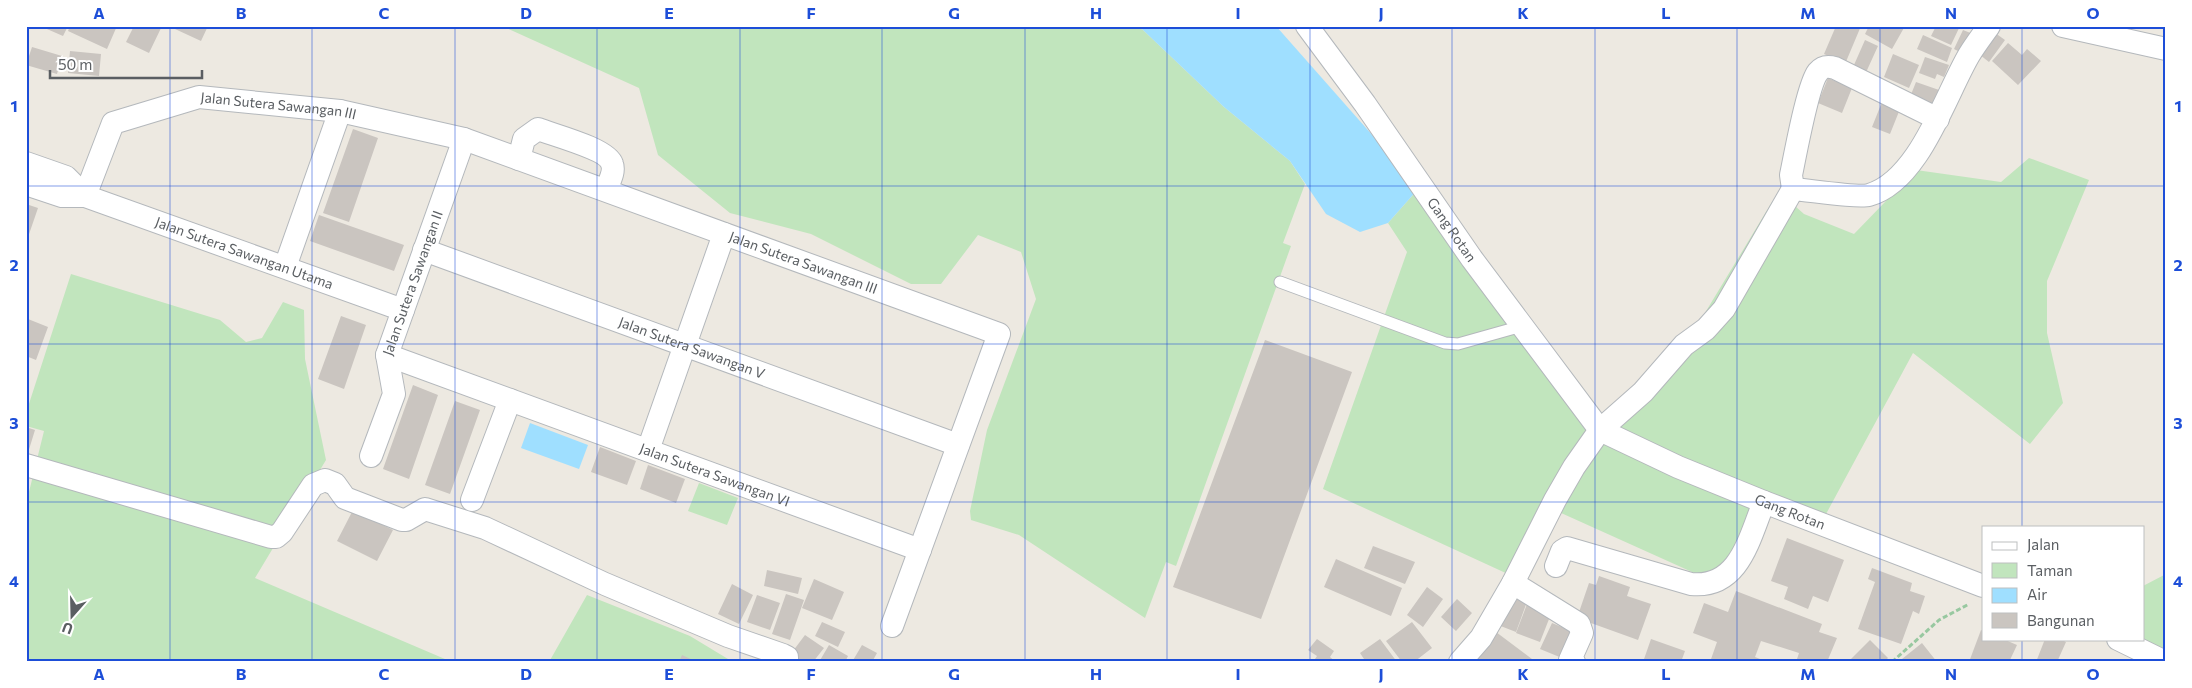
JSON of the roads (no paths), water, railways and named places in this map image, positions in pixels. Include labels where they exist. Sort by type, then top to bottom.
[{"type":"street","name":"Gang Rotan","points":[[1307,26],[1365,104],[1472,259],[1600,430],[1678,467],[1980,593]]},
{"type":"street","points":[[1792,189],[1868,196],[1899,178],[1938,119],[1969,54],[1989,26]]},
{"type":"street","points":[[2062,26],[2166,49]]},
{"type":"street","points":[[1460,662],[1481,638],[1513,583],[1555,500],[1574,467],[1600,430],[1643,392],[1684,345],[1706,329],[1724,309],[1792,189],[1791,175],[1816,74],[1822,68],[1829,66],[1835,68],[1938,119]]},
{"type":"street","name":"Jalan Sutera Sawangan III","points":[[85,196],[113,123],[199,98],[340,110],[464,139],[999,334],[958,444]]},
{"type":"street","points":[[285,267],[340,110]]},
{"type":"street","points":[[519,159],[524,139],[538,129],[604,153],[612,162],[613,171],[606,190]]},
{"type":"street","name":"Jalan Sutera Sawangan II","points":[[371,456],[394,394],[387,355],[464,139]]},
{"type":"street","points":[[26,163],[66,177],[85,196]]},
{"type":"street","points":[[26,184],[62,196],[85,196]]},
{"type":"street","name":"Jalan Sutera Sawangan Utama","points":[[85,196],[403,310]]},
{"type":"street","points":[[648,450],[724,234]]},
{"type":"street","name":"Jalan Sutera Sawangan V","points":[[424,250],[958,444]]},
{"type":"street","name":"Jalan Sutera Sawangan VI","points":[[387,355],[920,550]]},
{"type":"street","points":[[472,500],[510,400]]},
{"type":"street","points":[[892,626],[958,444]]},
{"type":"street","points":[[26,466],[271,537],[276,537],[282,532],[313,485],[325,480],[335,484],[345,498],[402,520],[406,520],[425,509],[485,528],[631,595],[728,636],[783,655],[787,657],[786,662]]},
{"type":"street","points":[[1556,566],[1562,551],[1566,548],[1690,584],[1703,586],[1714,584],[1738,562],[1764,502]]},
{"type":"street","points":[[1513,583],[1579,624],[1582,633],[1571,661]]},
{"type":"street","points":[[2120,640],[2165,662]]},
{"type":"lane","points":[[1280,282],[1326,302],[1445,343],[1458,344],[1522,326]]},
{"type":"water","points":[[1136,26],[1276,26],[1419,188],[1388,223],[1360,232],[1326,214],[1290,161],[1224,107],[1143,30]]},
{"type":"water","points":[[530,423],[588,445],[579,469],[521,448]]}]
